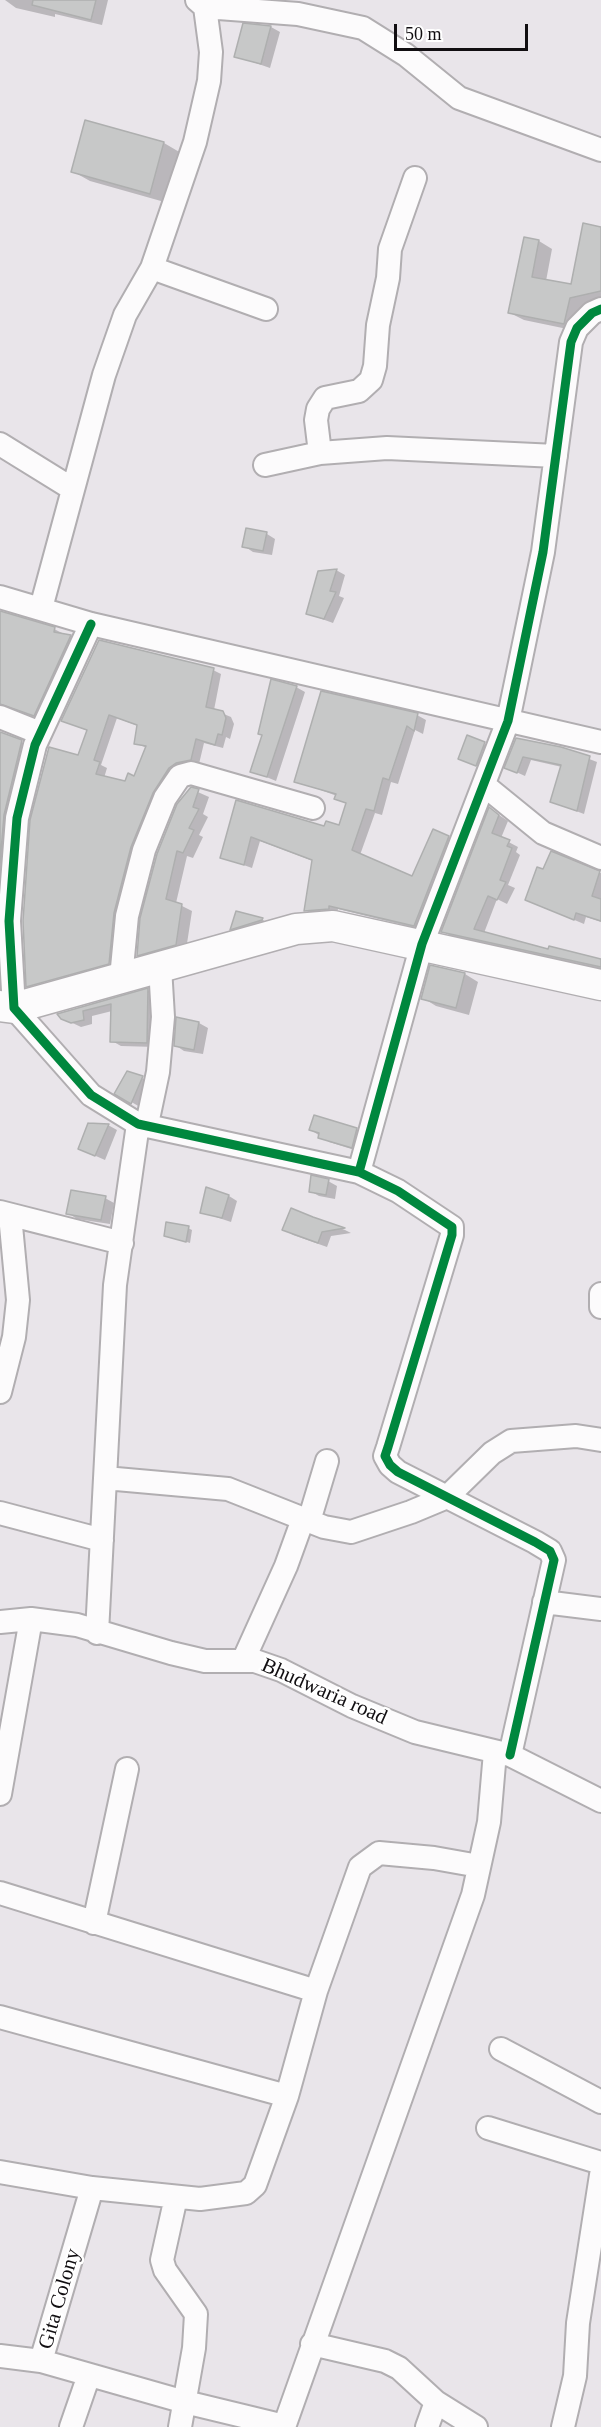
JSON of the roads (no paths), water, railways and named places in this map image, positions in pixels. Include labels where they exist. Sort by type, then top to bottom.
[{"type":"main road","points":[[7,1007],[296,929],[333,926],[601,984]]},
{"type":"street","points":[[41,608],[71,488],[104,375],[125,315],[152,268],[195,142],[209,81],[211,52],[201,4],[298,14],[363,28],[406,55],[459,98],[601,150]]},
{"type":"street","points":[[580,142],[601,132]]},
{"type":"street","points":[[320,453],[316,420],[318,409],[325,398],[359,391],[370,380],[375,366],[378,325],[388,278],[390,249],[415,178]]},
{"type":"street","points":[[152,268],[266,309]]},
{"type":"street","points":[[359,1172],[422,944],[508,722],[543,552],[571,342],[577,328],[592,313],[601,309]]},
{"type":"street","points":[[0,444],[71,488]]},
{"type":"street","points":[[265,465],[320,453],[387,448],[556,456]]},
{"type":"street","points":[[0,597],[91,624],[601,742]]},
{"type":"street","points":[[91,624],[40,733],[17,818],[9,921],[7,1007],[91,1095],[143,1124],[359,1172],[398,1191],[452,1227],[452,1235],[386,1456],[398,1472],[550,1551],[554,1560],[502,1753],[473,1895],[284,2427]]},
{"type":"street","points":[[0,717],[40,733]]},
{"type":"street","points":[[121,978],[127,916],[144,850],[165,798],[180,776],[191,773],[313,808]]},
{"type":"street","points":[[484,785],[543,834],[601,858]]},
{"type":"street","points":[[97,1632],[115,1285],[143,1124],[158,1072],[163,1017],[160,967]]},
{"type":"street","points":[[0,1392],[14,1337],[18,1300],[5,1214],[122,1243]]},
{"type":"street","points":[[601,1294],[601,1307]]},
{"type":"street","points":[[105,1478],[228,1489],[337,1531],[351,1532],[447,1497],[492,1454],[511,1441],[576,1436],[601,1440]]},
{"type":"street","points":[[243,1661],[306,1520],[327,1461]]},
{"type":"street","points":[[0,1513],[102,1540]]},
{"type":"street","points":[[544,1602],[601,1609]]},
{"type":"street","points":[[0,1794],[31,1619]]},
{"type":"street","name":"Bhudwaria road","points":[[0,1622],[31,1619],[76,1625],[205,1661],[255,1661],[281,1670],[352,1706],[415,1732],[502,1753],[601,1801]]},
{"type":"street","points":[[94,1923],[127,1768]]},
{"type":"street","points":[[0,2172],[92,2188],[176,2197],[200,2199],[246,2193],[255,2185],[287,2096],[316,1991],[360,1867],[379,1853],[434,1858],[479,1866]]},
{"type":"street","points":[[0,1893],[316,1991]]},
{"type":"street","points":[[0,2017],[287,2096]]},
{"type":"street","points":[[501,2049],[601,2102]]},
{"type":"street","points":[[488,2128],[601,2163]]},
{"type":"street","points":[[563,2427],[574,2376],[578,2323],[601,2175]]},
{"type":"street","name":"Gita Colony","points":[[92,2188],[41,2361],[185,2402],[284,2427]]},
{"type":"street","points":[[176,2197],[162,2260],[165,2270],[196,2314],[180,2427]]},
{"type":"street","points":[[312,2344],[385,2361],[399,2368],[436,2402],[476,2427]]},
{"type":"street","points":[[0,2356],[41,2361]]},
{"type":"street","points":[[71,2427],[89,2375]]},
{"type":"street","points":[[427,2427],[436,2402]]}]
